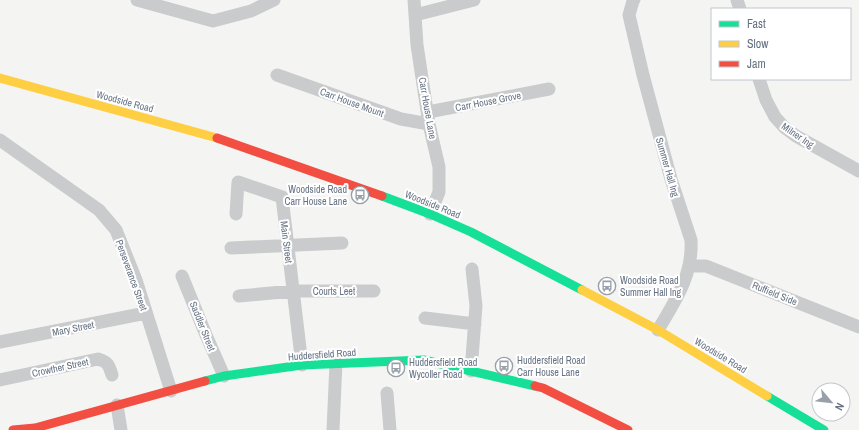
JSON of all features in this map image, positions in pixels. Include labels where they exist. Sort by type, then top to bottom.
[{"type":"main road","name":"Woodside Road","points":[[0,78],[217,138],[364,189],[430,214],[471,232],[658,330],[824,430]]},
{"type":"main road","name":"Huddersfield Road","points":[[13,430],[65,425],[117,405],[224,376],[302,365],[424,360],[543,388],[604,425],[628,430]]},
{"type":"street","points":[[137,0],[213,21],[251,11],[274,0]]},
{"type":"street","name":"Carr House Lane","points":[[414,0],[417,45],[439,167],[439,192],[430,214]]},
{"type":"street","points":[[415,15],[474,0]]},
{"type":"street","name":"Summer Hall Ing","points":[[633,0],[629,15],[643,75],[671,179],[691,240],[692,248],[690,266],[681,292],[658,330]]},
{"type":"street","name":"Carr House Mount","points":[[277,75],[401,120],[429,118]]},
{"type":"street","name":"Milner Ing","points":[[759,80],[766,100],[775,117],[784,127],[796,136],[859,171]]},
{"type":"street","name":"Carr House Grove","points":[[429,118],[548,89]]},
{"type":"street","name":"Perseverance Street","points":[[0,140],[99,210],[116,230],[136,280],[171,391]]},
{"type":"street","name":"Main Street","points":[[236,214],[238,182],[282,197],[302,365]]},
{"type":"street","points":[[231,248],[342,243]]},
{"type":"street","name":"Ruffield Side","points":[[690,266],[706,266],[859,327]]},
{"type":"street","points":[[471,371],[476,306],[472,269]]},
{"type":"street","name":"Saddler Street","points":[[182,276],[224,376]]},
{"type":"street","name":"Courts Leet","points":[[239,296],[293,291],[374,292]]},
{"type":"street","name":"Mary Street","points":[[0,342],[146,313]]},
{"type":"street","points":[[425,318],[474,324]]},
{"type":"street","name":"Crowther Street","points":[[0,380],[98,359],[104,361],[109,366],[112,375]]},
{"type":"street","points":[[333,430],[336,363]]},
{"type":"street","points":[[387,393],[390,430]]},
{"type":"street","points":[[117,405],[121,430]]},
{"type":"traffic: fast","points":[[382,196],[430,214],[471,232],[582,290]]},
{"type":"traffic: fast","points":[[205,381],[224,376],[302,365],[424,360],[535,386]]},
{"type":"traffic: fast","points":[[767,396],[824,430]]},
{"type":"traffic: slow","points":[[0,78],[217,138]]},
{"type":"traffic: slow","points":[[582,290],[658,330],[767,396]]},
{"type":"traffic: jam","points":[[217,138],[382,196]]},
{"type":"traffic: jam","points":[[13,430],[35,428],[205,381]]},
{"type":"traffic: jam","points":[[535,386],[543,388],[628,430]]},
{"type":"place","name":"Woodside Road Carr House Lane","points":[[360,195]]},
{"type":"place","name":"Woodside Road Summer Hall Ing","points":[[607,286]]},
{"type":"place","name":"Huddersfield Road Carr House Lane","points":[[504,366]]},
{"type":"place","name":"Huddersfield Road Wycoller Road","points":[[396,368]]}]
